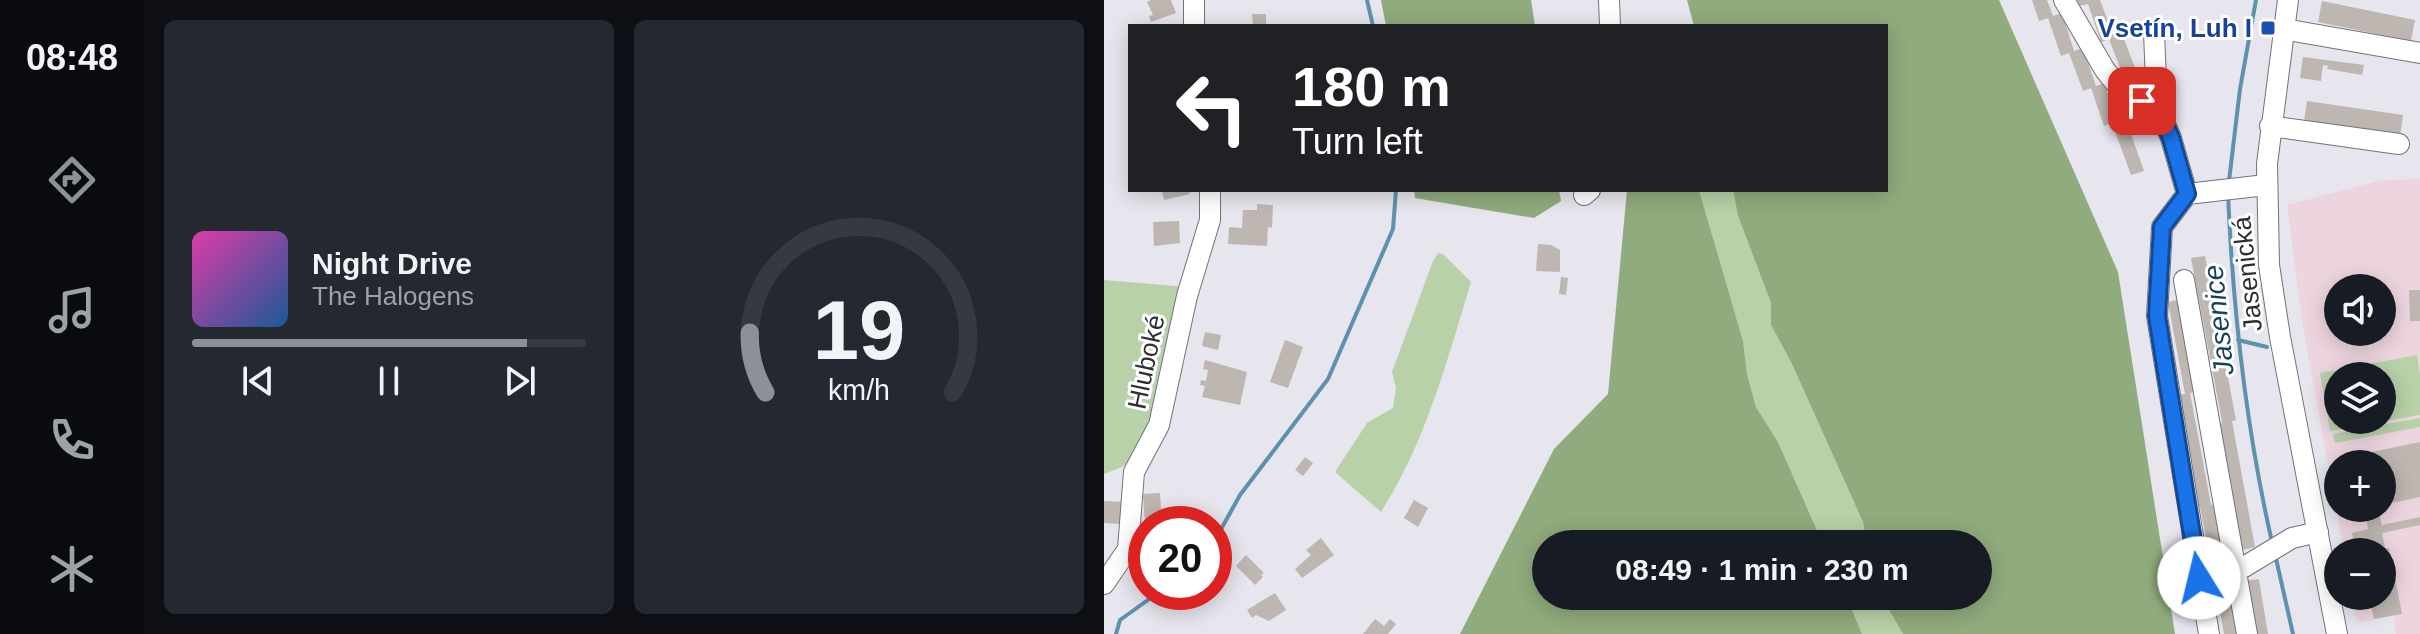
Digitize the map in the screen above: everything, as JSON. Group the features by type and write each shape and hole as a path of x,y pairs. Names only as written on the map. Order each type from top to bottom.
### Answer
{"street":[{"path":"1194,0 1194,24"},
{"path":"1609,0 1610,24"},
{"path":"2064,0 2105,70 2126,96 2157,106"},
{"name":"Jasenická","path":"2288,0 2270,126 2266,185 2269,265 2337,634"},
{"path":"2283,29 2420,53"},
{"path":"2154,32 2157,106 2171,138 2187,194"},
{"path":"2270,126 2399,144"},
{"path":"2209,634 2157,316 2162,227 2187,194 2266,185"},
{"name":"Hluboké","path":"1104,584 1128,549 1134,472 1159,425 1187,296 1210,220 1210,192"},
{"path":"2184,280 2247,634"},
{"path":"2199,578 2236,570 2300,535 2318,532"}],"shaded area":[{"path":"2420,179 2420,634 2396,634 2394,615 2357,623 2355,610 2396,610 2396,538 2341,538 2339,522 2396,522 2396,450 2325,450 2303,327 2287,205 2382,180"}],"green space":[{"path":"1381,0 1531,0 1535,24 1386,24"},
{"path":"1687,0 1999,0 2118,272 2175,634 1903,634 1889,610 1992,610 1992,530 1864,530 1792,364 1771,325 1771,303 1738,216 1733,192 1888,192 1888,24 1693,24"},
{"path":"1414,192 1559,192 1561,201 1534,218 1415,198"},
{"path":"1627,192 1700,192 1743,341 1747,374 1756,407 1778,442 1817,530 1532,530 1532,610 1852,610 1862,634 1460,634 1554,449 1608,394"},
{"path":"1700,192 1733,192 1738,216 1771,303 1771,325 1792,364 1864,530 1817,530 1778,442 1756,407 1747,374 1743,341"},
{"path":"1438,253 1443,254 1471,282 1423,429 1381,512 1335,472 1367,423 1393,408 1396,388 1392,372"},
{"path":"1104,280 1187,287 1139,456 1104,474"},
{"path":"2417,355 2420,415 2396,419 2396,362 2379,362"},
{"path":"2324,372 2324,396 2320,373"},
{"path":"2420,418 2420,427 2396,432 2396,422"},
{"path":"2333,434 2383,434 2335,443"},
{"path":"1852,610 1888,610 1903,634 1862,634"}],"building":[{"path":"1171,0 1176,13 1151,22 1149,16 1153,15 1147,2"},
{"path":"2032,0 2047,0 2053,16 2062,13 2074,51 2083,48 2096,86 2104,83 2118,122 2126,120 2144,171 2131,175 2112,123 2104,126 2091,88 2083,91 2069,53 2061,56 2048,18 2039,21"},
{"path":"2077,0 2100,0 2114,37 2122,34 2139,78 2126,83 2109,39 2101,42 2088,4 2079,6"},
{"path":"2322,1 2415,20 2411,41 2318,22"},
{"path":"1252,14 1266,14 1266,24 1253,24"},
{"path":"2303,57 2364,65 2362,75 2327,69 2328,66 2323,65 2321,81 2300,78"},
{"path":"2307,101 2403,115 2400,136 2304,122"},
{"path":"1162,192 1190,192 1190,194 1164,200"},
{"path":"1257,204 1273,205 1267,246 1228,244 1229,227 1242,228 1243,210 1257,210"},
{"path":"1179,221 1180,243 1154,246 1153,222"},
{"path":"1538,244 1551,245 1560,250 1560,272 1536,271"},
{"path":"2205,256 2236,420 2232,421 2255,547 2242,550 2191,258"},
{"path":"1561,277 1568,278 1566,295 1559,294"},
{"path":"2409,290 2420,290 2420,321 2410,321"},
{"path":"2182,299 2199,391 2190,393 2222,550 2209,553 2200,507 2197,507 2177,395 2185,394 2168,302"},
{"path":"1205,332 1221,335 1218,350 1202,346"},
{"path":"1285,340 1303,347 1288,388 1270,382"},
{"path":"1205,360 1247,372 1240,405 1202,397 1205,386 1200,385 1201,380 1206,381 1208,370 1203,369"},
{"path":"2420,442 2420,497 2396,502 2396,450 2381,450"},
{"path":"1305,457 1313,463 1303,476 1295,470"},
{"path":"1160,493 1161,506 1144,506 1143,494"},
{"path":"1414,500 1428,508 1418,527 1404,518"},
{"path":"1104,501 1123,502 1121,524 1104,523"},
{"path":"2420,517 2420,525 2382,533 2383,538 2353,538 2352,533 2368,529 2367,522 2381,522 2382,525"},
{"path":"1321,538 1334,555 1302,578 1295,569 1311,555 1306,550"},
{"path":"1246,555 1264,573 1255,585 1236,566"},
{"path":"2259,579 2268,634 2255,634 2245,581"},
{"path":"2228,581 2237,634 2224,634 2215,583"},
{"path":"2396,584 2402,614 2374,619 2372,610 2396,610"},
{"path":"1275,593 1286,610 1269,621 1256,615 1252,618 1247,610"},
{"path":"1375,619 1384,626 1390,619 1396,624 1388,634 1363,634"}],"waterway":[{"path":"1367,0 1373,24"},
{"name":"Jasenice","path":"2229,181 2240,89 2256,0"},
{"path":"1232,509 1328,379 1393,229 1396,192"},
{"name":"Jasenice","path":"2228,194 2242,369 2272,542"},
{"path":"2238,340 2267,347"},
{"name":"Jasenice","path":"2275,554 2293,634"},
{"path":"1116,634 1120,620 1134,610"}],"place":[{"name":"Vsetín, Luh I","path":"2268,28"}],"route":[{"path":"2142,101 2157,106 2171,138 2187,194 2162,227 2157,316 2199,578"}]}
